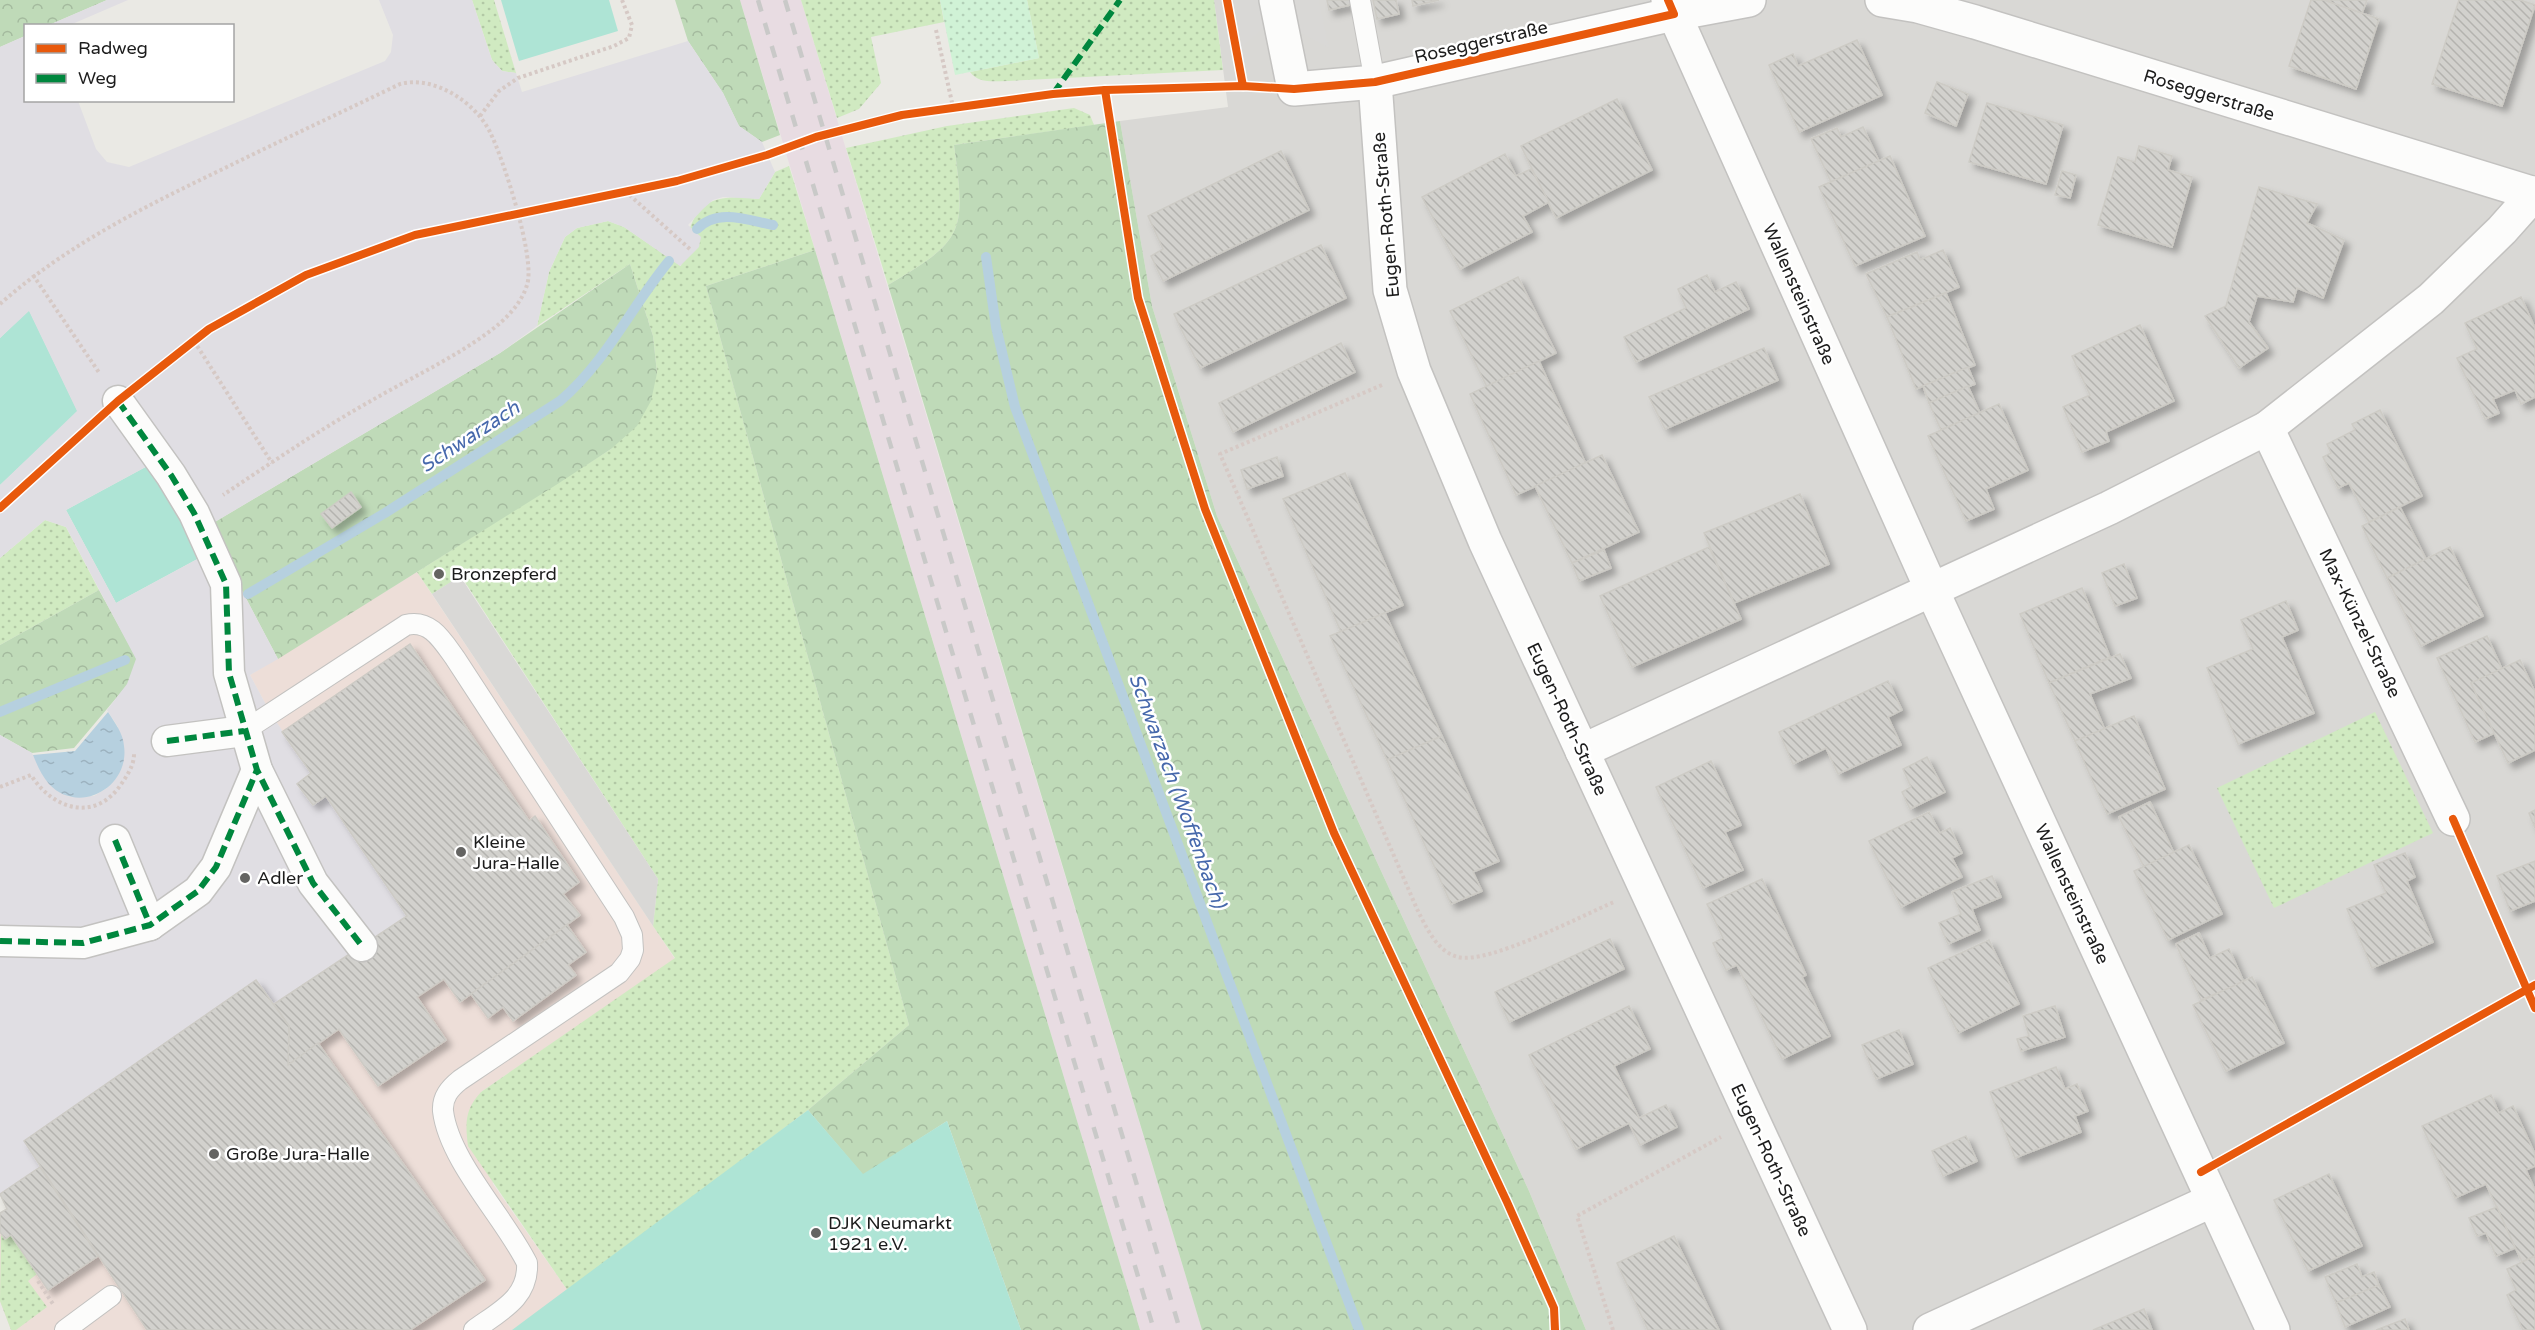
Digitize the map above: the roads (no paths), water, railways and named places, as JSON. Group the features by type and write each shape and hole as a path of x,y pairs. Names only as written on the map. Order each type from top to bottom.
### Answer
{"street":[{"name":"Roseggerstraße","path":"1276,0 1294,89 1375,82 1671,7 1749,0"},
{"name":"Roseggerstraße","path":"1882,0 1918,6 1975,22 2535,194"},
{"name":"Wallensteinstraße","path":"1671,7 1931,588 2273,1330"},
{"name":"Eugen-Roth-Straße","path":"1375,82 1390,290 1414,371 1485,541 1850,1330"},
{"path":"1582,751 1931,588 2109,508 2266,428 2431,299 2502,230 2535,194"},
{"path":"118,402 171,474 194,513 226,584 229,673 257,770 313,883 362,946"},
{"name":"Max-Künzel-Straße","path":"2266,428 2453,819"},
{"path":"167,741 244,731"},
{"path":"0,942 83,943 150,925 198,891 216,867 257,770"},
{"path":"115,840 150,925"},
{"path":"1930,1330 2213,1200"}],"lane":[{"path":"1360,0 1375,82"},
{"path":"244,731 406,625 416,622 428,627 455,658 605,886 632,935 630,959 619,973 460,1080 449,1089 444,1099 443,1111 456,1149 527,1263 528,1278 523,1290 474,1330"},
{"path":"65,1330 111,1296"}],"water":[{"path":"108,712 118,728 124,746 124,761 119,774 100,792 87,797 74,797 61,793 46,781 33,755 75,751"}],"waterway":[{"name":"Schwarzach","path":"697,229 705,223 723,217 773,225"},
{"name":"Schwarzach (Woffenbach)","path":"986,257 996,327 1015,407 1359,1330"},
{"name":"Schwarzach","path":"248,594 385,513 560,401 605,352 669,261"},
{"name":"Schwarzach","path":"0,712 125,660"}],"railway":[{"path":"758,0 1154,1330"},
{"path":"785,0 1180,1330"}],"place":[{"name":"Bronzepferd","path":"439,574"},
{"name":"Kleine Jura-Halle","path":"461,852"},
{"name":"Adler","path":"245,878"},
{"name":"Große Jura-Halle","path":"214,1154"},
{"name":"DJK Neumarkt 1921 e.V.","path":"816,1233"}]}
